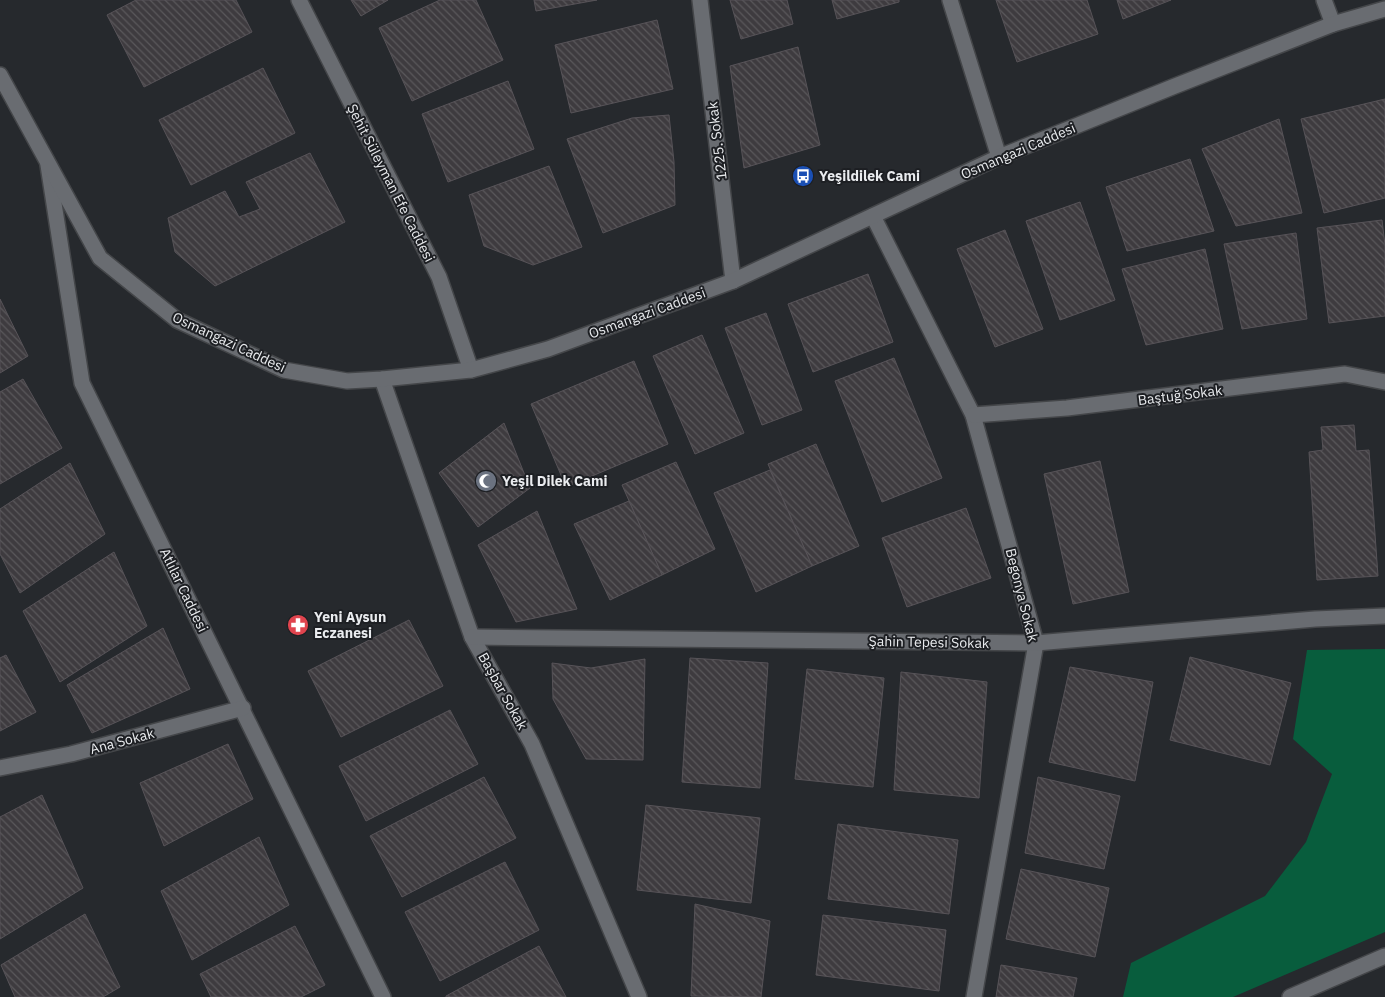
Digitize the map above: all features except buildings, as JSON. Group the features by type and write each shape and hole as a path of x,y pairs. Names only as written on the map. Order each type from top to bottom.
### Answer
{"street":[{"name":"Şehit Süleyman Efe Caddesi","path":"299,0 439,277 471,370"},
{"name":"1225. Sokak","path":"700,0 733,281"},
{"path":"950,0 999,157"},
{"path":"1324,0 1333,24"},
{"name":"Osmangazi Caddesi","path":"0,75 100,258 177,320 284,370 347,380 382,379 471,370 548,349 733,281 999,157 1333,24 1385,9"},
{"name":"Atlılar Caddesi","path":"48,164 82,383 243,708 382,997"},
{"name":"Begonya Sokak","path":"873,216 973,415 1036,643 974,997"},
{"name":"Baştuğ Sokak","path":"973,415 1067,408 1345,374 1385,382"},
{"name":"Başbar Sokak","path":"382,379 472,637 532,744 639,997"},
{"name":"Şahin Tepesi Sokak","path":"472,637 1036,643 1315,619 1385,616"},
{"name":"Ana Sokak","path":"0,768 71,754 243,708"},
{"path":"1290,997 1385,956"}],"green space":[{"path":"1385,649 1385,932 1233,997 1123,997 1131,963 1265,896 1306,842 1332,774 1293,739 1307,650"}],"place":[{"name":"Yeşildilek Cami","path":"803,176"},
{"name":"Yeşil Dilek Cami","path":"486,481"},
{"name":"Yeni Aysun Eczanesi","path":"298,625"}]}
